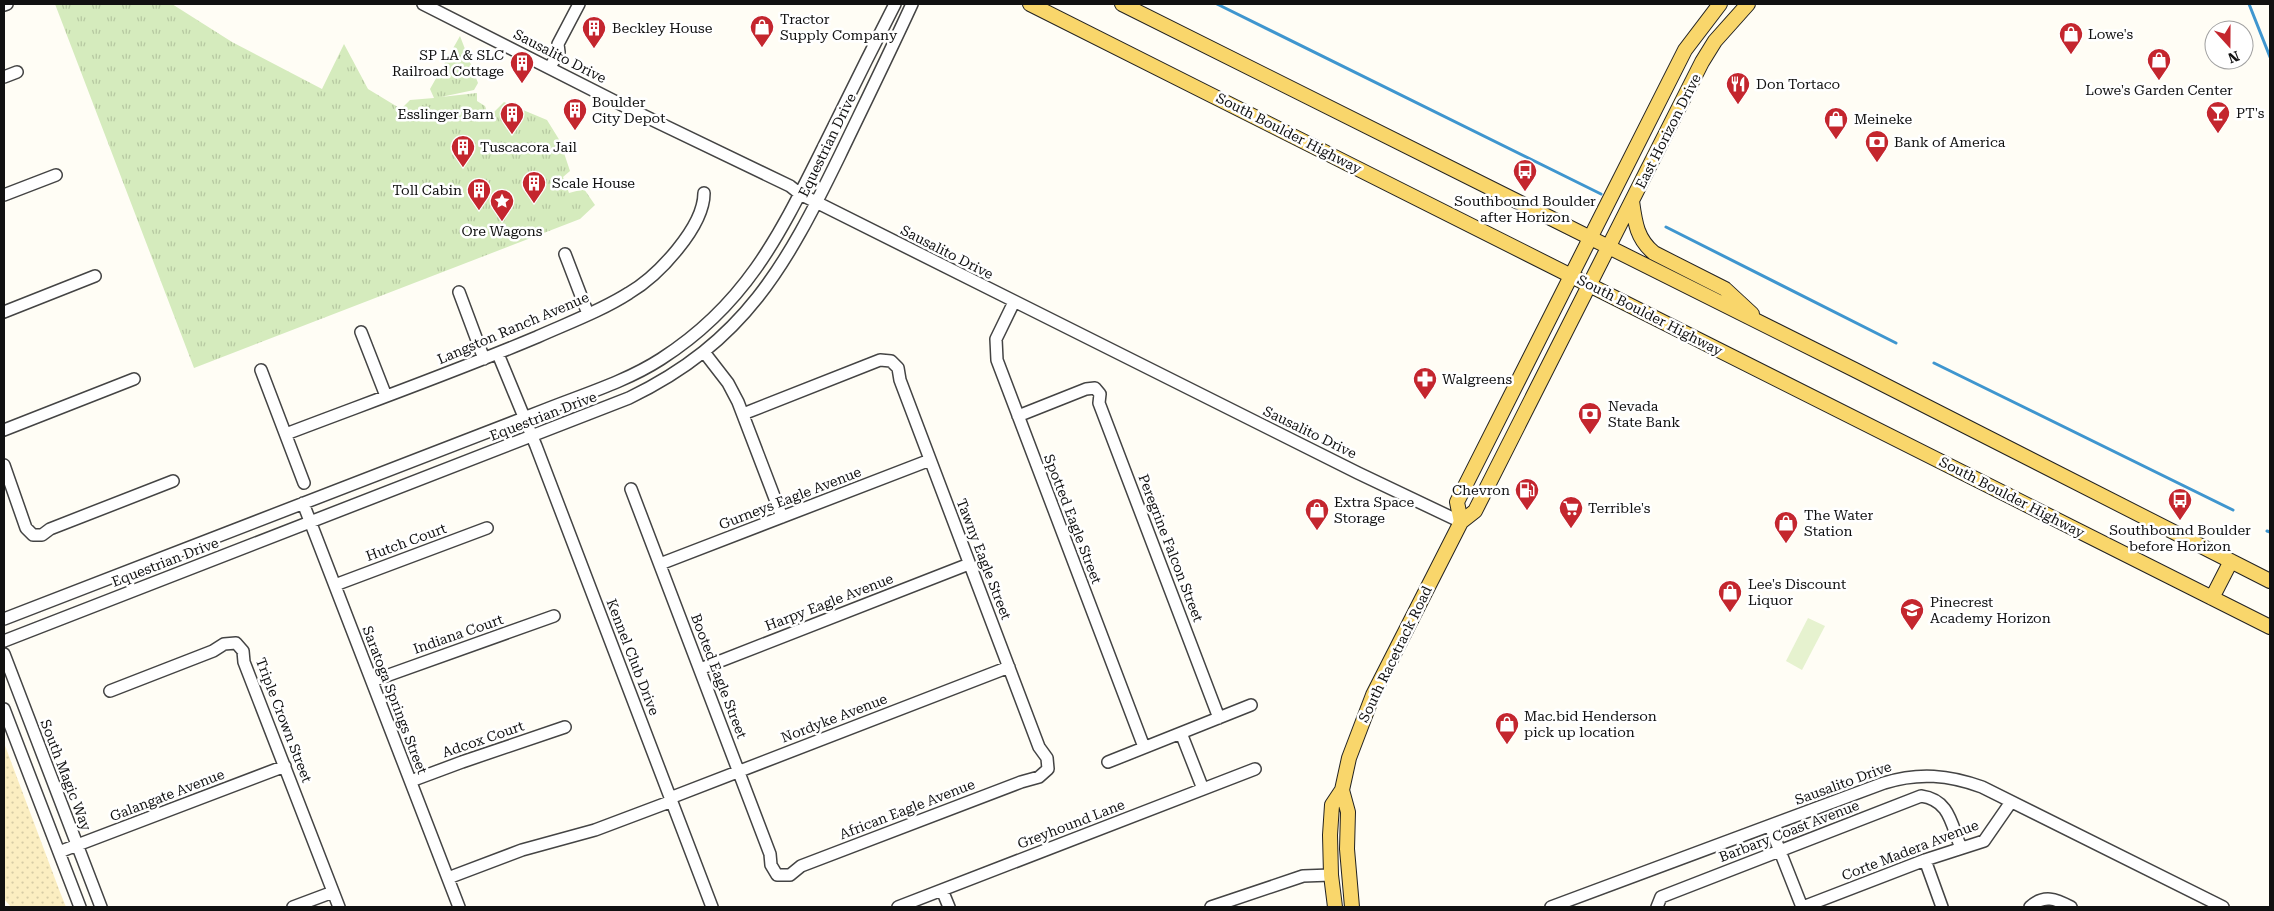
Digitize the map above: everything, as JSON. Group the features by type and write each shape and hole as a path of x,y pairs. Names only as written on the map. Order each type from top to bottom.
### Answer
{"main road":[{"name":"South Boulder Highway","path":"1030,4 2270,627"},
{"path":"1122,4 1764,324 2270,581"},
{"name":"East Horizon Drive","path":"1571,275 1685,50 1720,4"},
{"name":"East Horizon Drive","path":"1600,266 1702,62 1715,41 1748,4"},
{"path":"1705,23 1715,41"},
{"path":"1632,201 1638,234 1644,245 1654,254 1725,289 1764,324"},
{"name":"South Racetrack Road","path":"1335,907 1331,875 1330,835 1332,805 1342,790 1349,758 1373,695 1461,522 1475,511 1600,266"},
{"path":"1461,522 1457,502 1571,275"},
{"path":"2212,598 2231,561"},
{"name":"South Racetrack Road","path":"1342,790 1348,812 1346,849 1352,907"}],"street":[{"name":"Sausalito Drive","path":"423,4 632,110 790,186 800,194 1014,302 1358,473 1461,522"},
{"path":"547,66 559,52 558,44 580,4"},
{"name":"Equestrian Drive","path":"4,619 524,418 642,370 661,360 701,329 750,279 768,252 800,194 895,4"},
{"name":"Equestrian Drive","path":"4,641 643,392 674,374 704,352 745,314 764,292 797,240 912,4"},
{"path":"4,77 17,72"},
{"path":"4,195 56,174"},
{"name":"Langston Ranch Avenue","path":"286,434 498,354 630,293 672,257 696,225 704,206 704,193"},
{"path":"565,254 588,314"},
{"path":"4,312 95,276"},
{"path":"459,292 484,359"},
{"name":"Spotted Eagle Street","path":"1014,302 999,330 995,350 1018,416 1144,747"},
{"path":"361,332 386,396"},
{"path":"704,352 728,383 743,414 782,517"},
{"name":"Kennel Club Drive","path":"498,354 532,436 712,907"},
{"name":"Tawny Eagle Street","path":"743,414 880,360 891,361 898,368 900,380 1039,746 1047,758 1048,769"},
{"path":"261,370 304,483"},
{"path":"4,430 134,379"},
{"name":"Peregrine Falcon Street","path":"1018,416 1086,389 1095,388 1100,394 1100,403 1219,718"},
{"name":"Gurneys Eagle Avenue","path":"660,564 930,460"},
{"path":"4,465 26,528 33,535 42,535 50,529 173,481"},
{"name":"Booted Eagle Street","path":"631,489 770,854 771,866 777,875"},
{"name":"Saratoga Springs Street","path":"303,503 460,907"},
{"name":"Hutch Court","path":"334,585 487,528"},
{"name":"Harpy Eagle Avenue","path":"700,669 970,564"},
{"name":"Indiana Court","path":"372,681 554,616"},
{"name":"Triple Crown Street","path":"110,691 213,651 224,644 236,643 243,651 244,662 339,907"},
{"name":"South Magic Way","path":"4,654 101,907"},
{"name":"Nordyke Avenue","path":"448,878 522,850 595,830 739,771 1009,667"},
{"path":"1108,762 1251,705"},
{"path":"4,709 80,907"},
{"name":"Adcox Court","path":"411,781 565,727"},
{"path":"1181,733 1202,789"},
{"name":"Galangate Avenue","path":"59,852 285,766"},
{"name":"African Eagle Avenue","path":"777,875 790,875 801,866 1021,782 1039,777 1048,769"},
{"name":"Greyhound Lane","path":"898,907 1255,769"},
{"name":"Sausalito Drive","path":"1550,907 1884,783 1918,776 1938,775 1959,779 2011,802 2222,907"},
{"name":"Barbary Coast Avenue","path":"1658,905 1661,897 1921,796 1935,798 1944,806 1961,848"},
{"name":"Corte Madera Avenue","path":"1802,907 1925,860 1984,841 2011,802"},
{"path":"1770,826 1802,907"},
{"path":"1925,860 1942,907"},
{"path":"1212,907 1302,876 1331,875"},
{"path":"942,890 949,907"},
{"path":"293,907 333,892"},
{"path":"2030,907 2040,899 2057,900 2071,907"}],"green space":[{"path":"55,4 172,4 232,42 322,89 344,44 368,89 401,109 410,100 434,98 430,89 460,36 478,83 474,90 441,97 477,93 477,101 485,106 487,113 491,115 504,102 547,120 560,141 570,171 563,177 569,193 584,189 595,205 580,219 194,368"},
{"path":"1808,618 1825,626 1802,670 1786,661"}],"sand":[{"path":"4,743 66,907 11,907 4,899"}],"waterway":[{"path":"1217,4 1601,194"},
{"path":"2249,4 2270,57"},
{"path":"1666,227 1896,343"},
{"path":"1934,363 2233,510"}],"place":[{"name":"Tractor Supply Company","path":"762,48"},
{"name":"Beckley House","path":"594,49"},
{"name":"Lowe's","path":"2071,55"},
{"name":"Lowe's Garden Center","path":"2159,81"},
{"name":"SP LA & SLC Railroad Cottage","path":"522,84"},
{"name":"Don Tortaco","path":"1738,105"},
{"name":"Boulder City Depot","path":"575,131"},
{"name":"PT's","path":"2218,134"},
{"name":"Esslinger Barn","path":"512,135"},
{"name":"Meineke","path":"1836,140"},
{"name":"Bank of America","path":"1877,163"},
{"name":"Tuscacora Jail","path":"463,168"},
{"name":"Southbound Boulder after Horizon","path":"1525,192"},
{"name":"Scale House","path":"534,204"},
{"name":"Toll Cabin","path":"479,211"},
{"name":"Ore Wagons","path":"502,222"},
{"name":"Walgreens","path":"1425,400"},
{"name":"Nevada State Bank","path":"1590,435"},
{"name":"Chevron","path":"1527,511"},
{"name":"Southbound Boulder before Horizon","path":"2180,521"},
{"name":"Terrible's","path":"1571,529"},
{"name":"Extra Space Storage","path":"1317,531"},
{"name":"The Water Station","path":"1786,544"},
{"name":"Lee's Discount Liquor","path":"1730,613"},
{"name":"Pinecrest Academy Horizon","path":"1912,631"},
{"name":"Mac.bid Henderson pick up location","path":"1507,745"}]}
